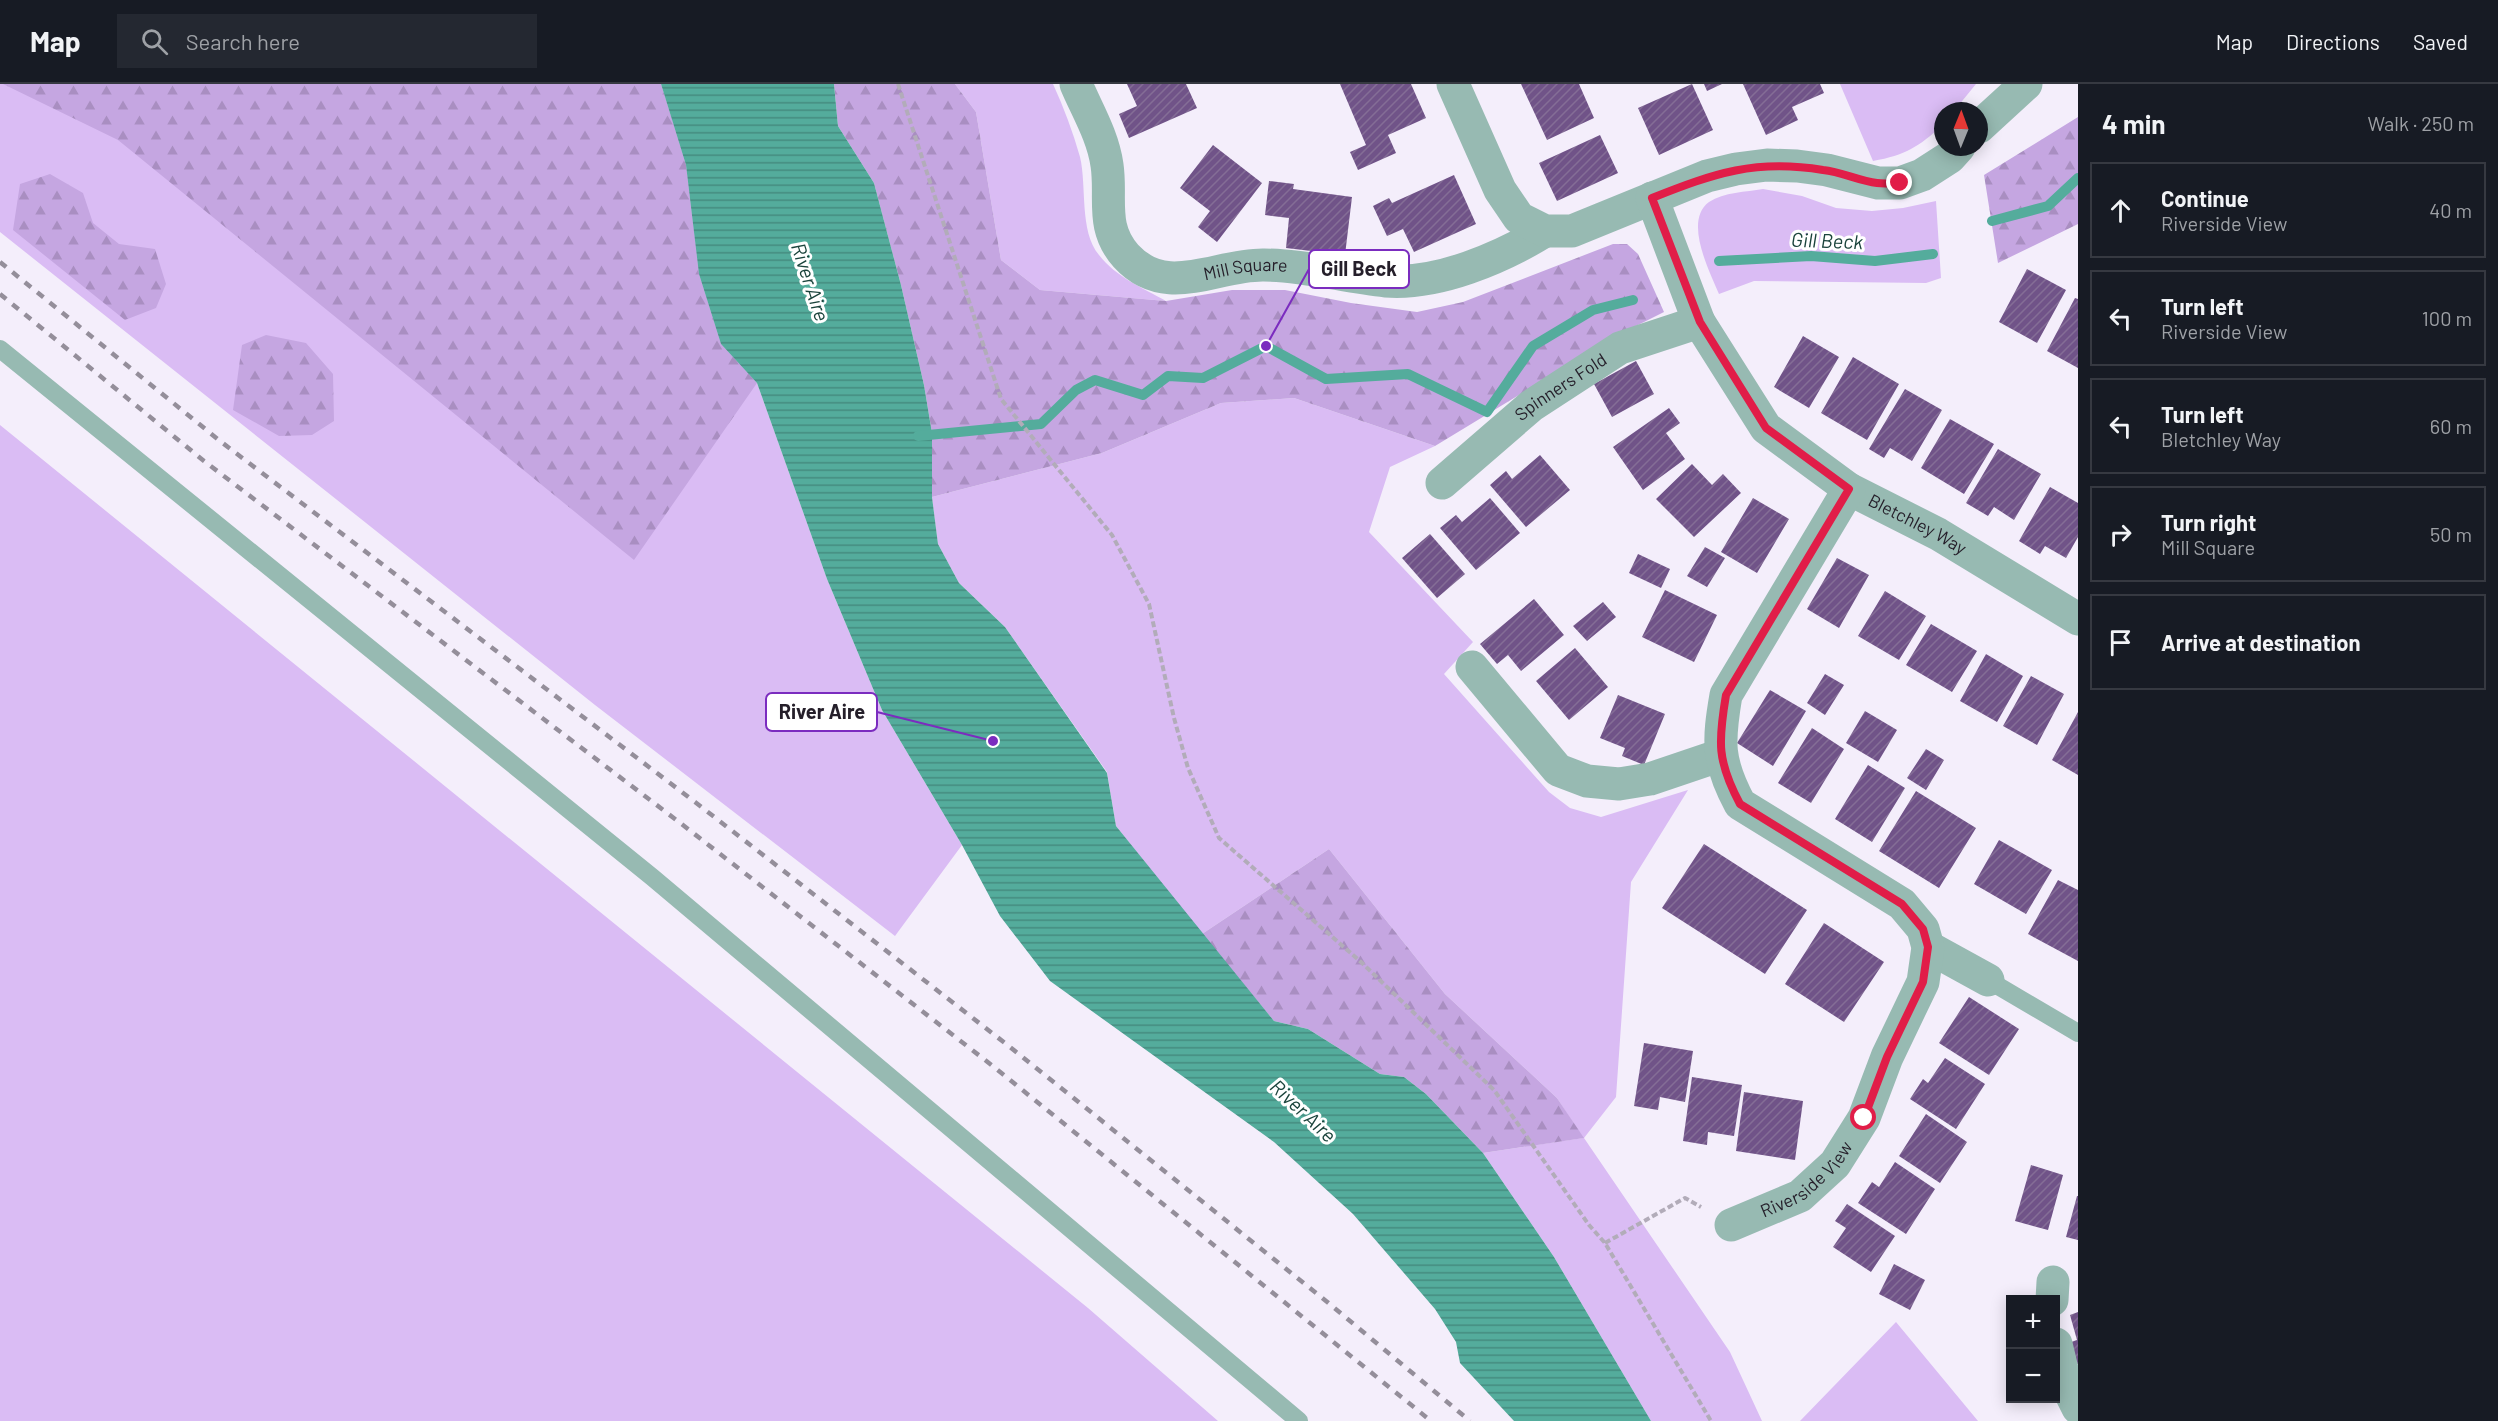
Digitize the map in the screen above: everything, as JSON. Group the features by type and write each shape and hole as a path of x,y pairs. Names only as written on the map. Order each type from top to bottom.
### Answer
{"street":[{"name":"Mill Square","path":"1076,84 1100,139 1107,164 1107,214 1113,236 1126,256 1144,270 1166,278 1189,279 1211,272 1262,264 1388,281 1416,279 1470,267 1521,245 1545,231"},
{"name":"Mill Square","path":"1453,84 1500,190 1519,218 1545,231 1572,231 1707,176 1736,169 1767,165 1797,166 1827,170 1878,183 1900,183 1922,176 1951,156"},
{"path":"1988,119 2026,84"},
{"name":"Bletchley Way","path":"1652,198 1700,322 1766,428 1849,489 1938,534 2078,619"},
{"name":"Spinners Fold","path":"1442,483 1531,406 1620,348 1700,322"},
{"path":"1849,489 1726,695 1721,726 1721,755 1725,776 1740,804 1902,904 1923,929 1928,947 1988,980"},
{"path":"1472,667 1558,770 1587,781 1619,784 1650,779 1721,755"},
{"name":"Riverside View","path":"1731,1225 1800,1196 1835,1164 1864,1118 1887,1057 1923,982 1928,947"},
{"path":"2056,1349 2065,1382 2078,1408"}],"lane":[{"path":"0,349 652,877 1299,1421"},
{"path":"1988,980 2078,1034"}],"path":[{"path":"898,84 1001,399 1112,535 1149,604 1174,718 1188,768 1219,838 1361,962 1494,1090 1589,1225 1605,1244 1711,1421"},
{"path":"1605,1244 1685,1198"}],"shaded area":[{"path":"0,84 661,84 757,383 827,579 882,710 962,845 895,936 595,705 0,232"},
{"path":"955,84 1053,84 1080,157 1086,221 1093,245 1113,270 1166,301 1040,290 1001,260 976,112"},
{"path":"1840,84 1976,84 1961,102 1934,102 1934,132 1926,139 1903,153 1873,161"},
{"path":"1763,189 1802,196 1836,208 1872,211 1903,208 1936,201 1941,278 1926,283 1754,281 1719,294 1705,260 1698,234 1698,221 1702,211 1709,202 1721,196"},
{"path":"1294,398 1435,446 1390,467 1369,532 1473,642 1444,674 1549,792 1570,808 1601,817 1688,790 1631,882 1616,1097 1584,1138 1730,1352 1762,1421 1651,1421 1554,1257 1483,1153 1583,1138 1557,1098 1445,994 1329,849 1202,934 1116,826 1107,772 1005,627 959,583 938,544 932,497 1102,453 1221,403"},
{"path":"0,425 1088,1308 1218,1421 0,1421"},
{"path":"1896,1322 1978,1421 1800,1421"}],"green space":[{"path":"3,84 661,84 686,165 699,274 721,344 757,383 634,560 118,140"},
{"path":"834,84 955,84 976,112 1001,260 1040,290 1166,301 1232,290 1285,290 1351,303 1417,312 1463,302 1613,244 1627,244 1638,254 1664,312 1616,336 1435,446 1294,398 1221,403 1102,453 932,497 932,433 924,385 901,285 874,183 838,126"},
{"path":"2078,117 2078,224 1998,263 1984,175"},
{"path":"50,174 83,193 93,223 119,244 155,249 166,284 156,308 125,320 13,230 20,184"},
{"path":"266,335 306,343 333,374 334,421 312,435 279,436 233,410 242,345"},
{"path":"1329,849 1445,994 1557,1098 1584,1138 1483,1153 1426,1094 1404,1077 1380,1074 1308,1029 1274,1021 1202,934"}],"water":[{"name":"River Aire","path":"661,84 834,84 838,126 874,183 901,285 924,385 932,433 932,497 938,544 959,583 1005,627 1107,773 1116,826 1274,1021 1308,1029 1380,1074 1404,1077 1426,1094 1483,1153 1554,1257 1651,1421 1514,1421 1460,1363 1456,1342 1435,1309 1353,1214 1274,1142 1050,981 1000,916 962,845 882,710 827,579 757,383 721,344 699,274 686,165"}],"building":[{"path":"1127,84 1186,84 1197,108 1129,138 1119,114 1137,106"},
{"path":"1340,84 1411,84 1426,118 1388,135 1396,153 1358,170 1350,152 1366,145"},
{"path":"1521,84 1579,84 1594,118 1547,140"},
{"path":"1692,84 1713,130 1659,155 1638,108"},
{"path":"1704,84 1722,84 1707,91"},
{"path":"1743,84 1820,84 1824,93 1792,107 1798,120 1766,135"},
{"path":"1600,135 1618,173 1557,201 1539,163"},
{"path":"1213,145 1262,183 1217,242 1198,227 1210,211 1180,188"},
{"path":"1454,175 1476,224 1414,252 1403,229 1387,236 1373,206 1389,198 1392,203"},
{"path":"1269,181 1294,184 1293,189 1352,197 1345,255 1286,248 1289,218 1265,215"},
{"path":"2027,269 2066,290 2037,343 1999,322"},
{"path":"2075,298 2078,299 2078,368 2047,351"},
{"path":"1803,336 1839,357 1809,408 1774,387"},
{"path":"1853,357 1899,384 1867,440 1821,413"},
{"path":"1636,361 1654,394 1612,417 1594,384"},
{"path":"1905,389 1942,410 1912,461 1890,448 1884,458 1869,449"},
{"path":"1669,408 1680,423 1666,433 1685,459 1643,490 1613,447"},
{"path":"1950,419 1994,444 1964,494 1921,468"},
{"path":"1998,449 2041,474 2014,520 1994,507 1988,516 1966,503"},
{"path":"1540,455 1570,490 1526,527 1490,485 1506,471 1512,479"},
{"path":"1692,464 1712,485 1723,474 1741,493 1694,537 1656,499"},
{"path":"2050,487 2078,503 2078,537 2066,558 2045,546 2040,554 2019,541"},
{"path":"1490,498 1520,533 1476,570 1440,528 1456,515 1462,522"},
{"path":"1753,498 1789,519 1757,573 1721,552"},
{"path":"1430,534 1465,574 1437,598 1402,558"},
{"path":"1705,547 1725,558 1707,587 1687,576"},
{"path":"1638,554 1670,569 1661,588 1629,573"},
{"path":"1837,558 1869,575 1839,628 1807,609"},
{"path":"1665,590 1717,615 1694,662 1642,637"},
{"path":"1885,591 1926,616 1899,660 1858,636"},
{"path":"1534,599 1564,635 1521,671 1508,655 1497,664 1480,644"},
{"path":"1603,602 1616,617 1587,641 1573,626"},
{"path":"1931,624 1977,651 1952,692 1906,665"},
{"path":"1575,648 1608,687 1569,720 1536,681"},
{"path":"1986,654 2023,676 1997,722 1960,701"},
{"path":"1825,674 1844,685 1825,715 1807,703"},
{"path":"2031,676 2064,694 2037,745 2003,726"},
{"path":"1770,690 1806,711 1773,766 1737,743"},
{"path":"1618,695 1665,714 1644,765 1622,756 1625,748 1600,738"},
{"path":"1865,711 1897,730 1878,762 1846,743"},
{"path":"2078,712 2078,775 2052,760"},
{"path":"1812,728 1844,749 1811,803 1778,783"},
{"path":"1926,749 1944,760 1926,790 1907,778"},
{"path":"1868,765 1905,788 1872,842 1835,819"},
{"path":"1916,791 1976,828 1939,888 1879,851"},
{"path":"1999,840 2052,870 2026,914 1974,884"},
{"path":"1704,844 1807,910 1765,974 1662,908"},
{"path":"2058,880 2078,890 2078,961 2028,934"},
{"path":"1824,923 1884,962 1844,1022 1785,984"},
{"path":"1969,997 2019,1029 1989,1075 1939,1043"},
{"path":"1644,1043 1693,1051 1685,1102 1660,1097 1658,1110 1634,1106"},
{"path":"1945,1058 1985,1084 1956,1129 1910,1099 1923,1079 1928,1083"},
{"path":"1692,1077 1742,1085 1734,1136 1708,1132 1707,1145 1683,1141"},
{"path":"1744,1092 1803,1101 1795,1160 1736,1151"},
{"path":"1926,1114 1967,1142 1940,1183 1899,1156"},
{"path":"1895,1162 1935,1189 1906,1234 1858,1203 1872,1182 1879,1187"},
{"path":"2031,1165 2063,1175 2048,1230 2015,1221"},
{"path":"2078,1196 2078,1240 2066,1237"},
{"path":"1847,1204 1895,1236 1871,1272 1833,1247 1846,1228 1835,1221"},
{"path":"1894,1264 1925,1280 1910,1310 1879,1294"},
{"path":"2078,1312 2078,1364 2071,1366 2065,1344 2077,1340 2070,1315"}],"waterway":[{"name":"Gill Beck","path":"1992,221 2048,206 2078,178"},
{"name":"Gill Beck","path":"1719,261 1811,256 1875,261 1933,254"},
{"name":"Gill Beck","path":"918,436 1041,424 1076,390 1095,380 1143,395 1168,376 1203,378 1266,346 1326,379 1408,374 1487,412 1533,346 1593,310 1633,300"}],"railway":[{"path":"0,262 220,441 695,802 1010,1047 1326,1301 1470,1421"},
{"path":"0,294 204,461 679,822 994,1067 1431,1421"}],"place":[{"name":"Gill Beck","path":"1266,346"},
{"name":"River Aire","path":"993,741"}],"route":[{"path":"1864,1118 1887,1057 1923,982 1928,947 1923,929 1902,904 1740,804 1725,776 1721,755 1721,726 1726,695 1849,489 1766,428 1700,322 1652,198 1707,176 1767,165 1827,170 1878,183 1900,183"}]}
